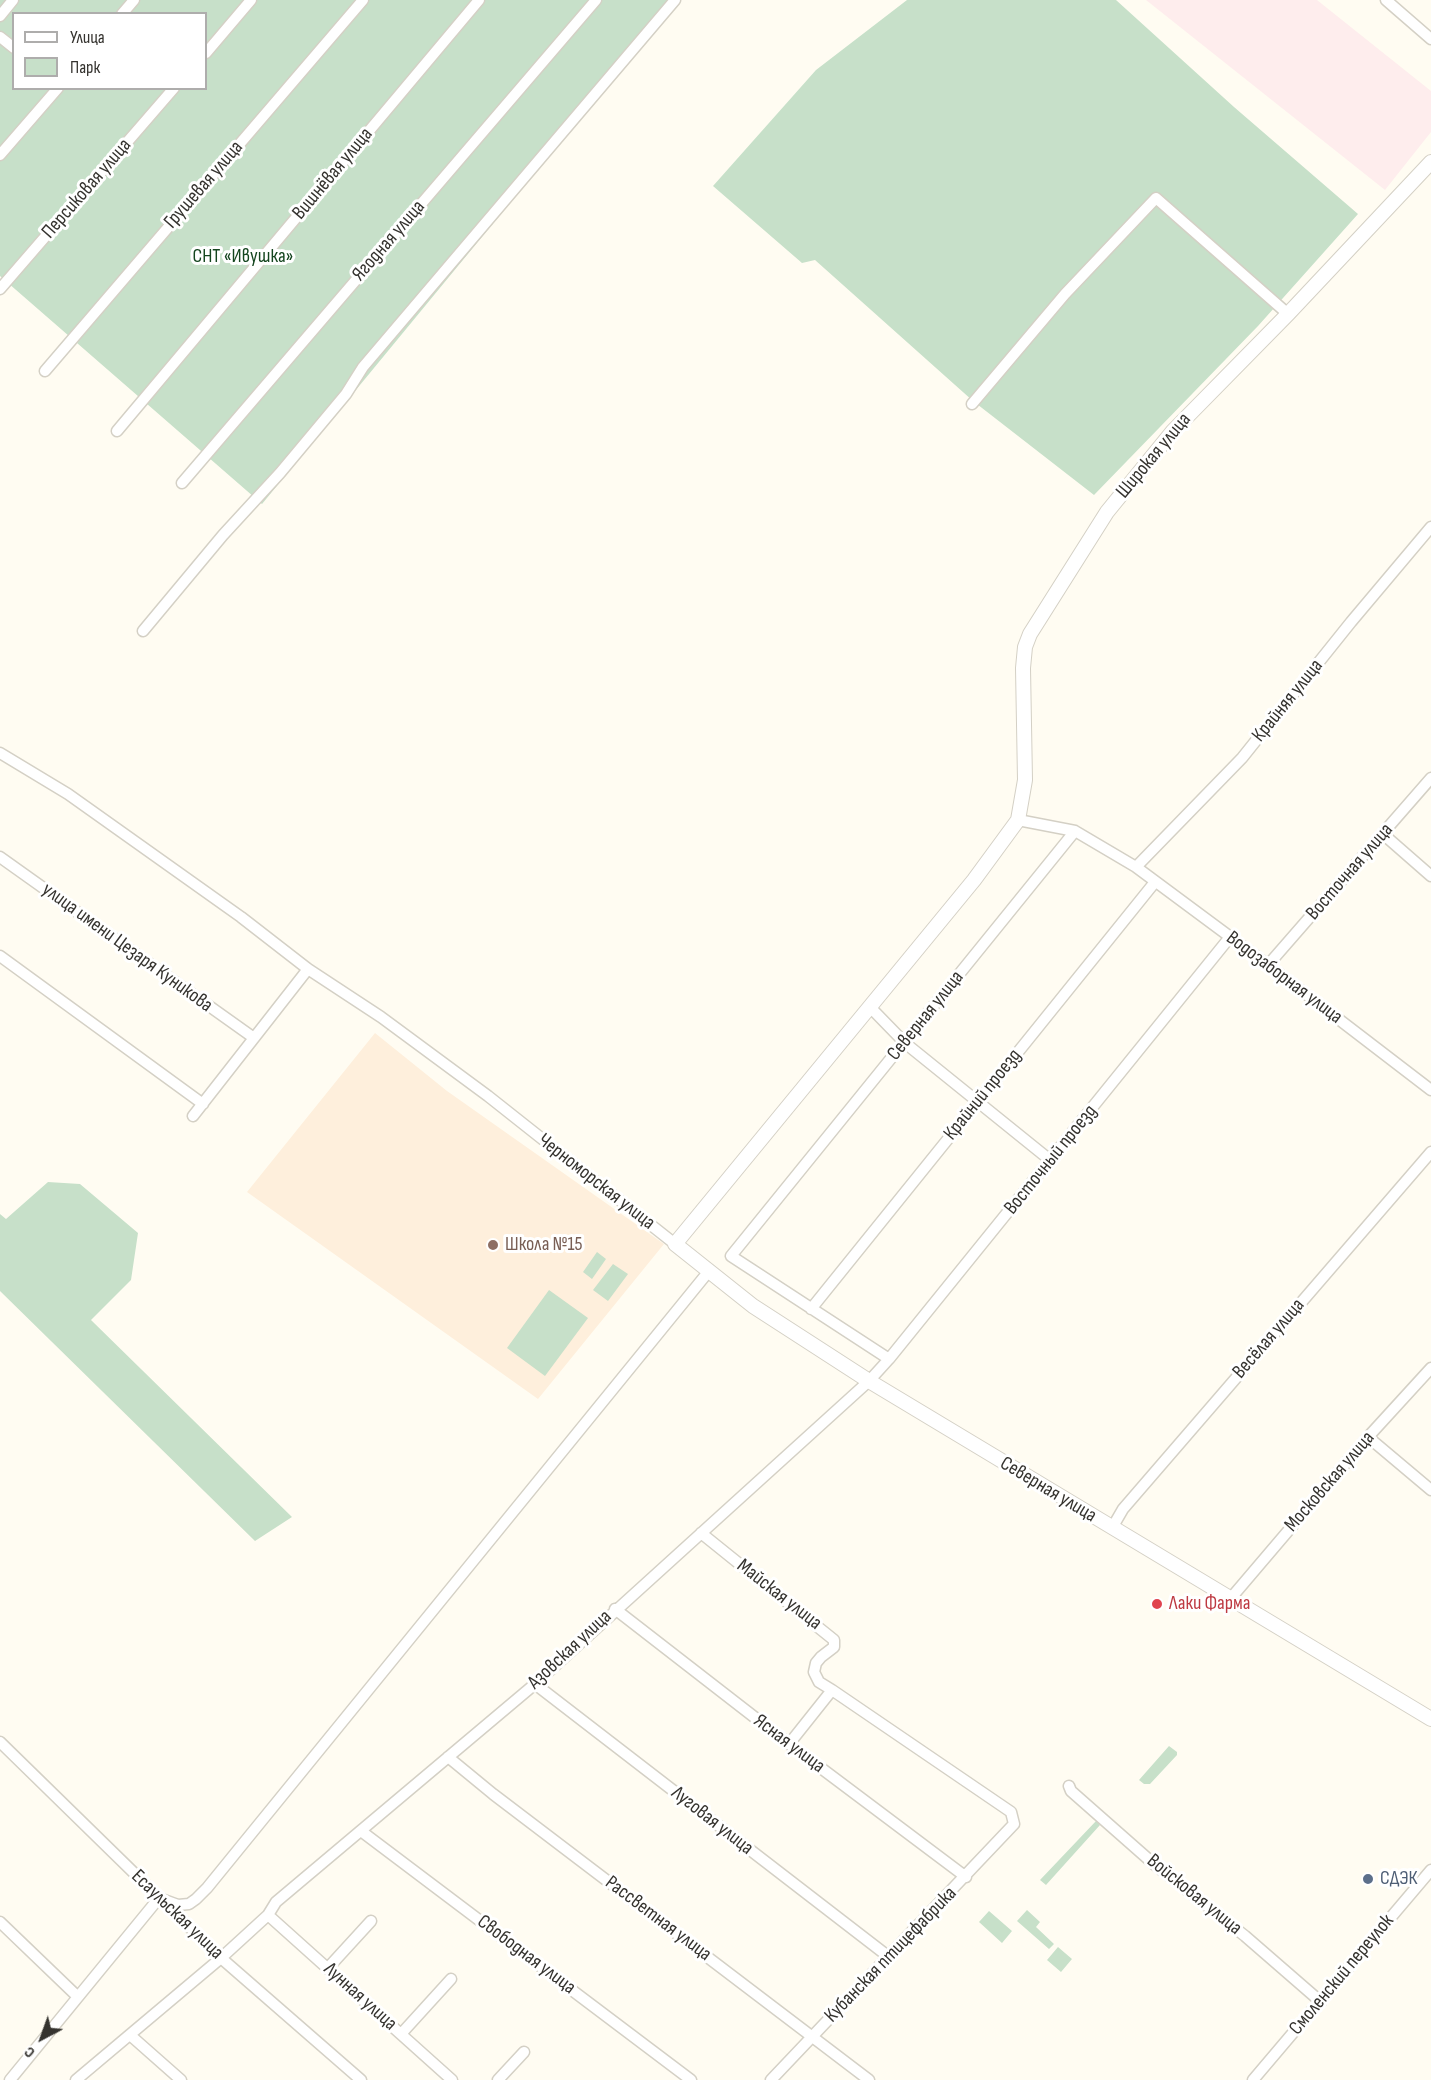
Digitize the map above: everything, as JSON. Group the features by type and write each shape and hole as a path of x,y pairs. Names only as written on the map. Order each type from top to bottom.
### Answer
{"street":[{"path":"0,16 13,0"},
{"path":"124,12 134,0"},
{"path":"207,52 251,0"},
{"name":"Грушевая улица","path":"45,371 363,0"},
{"name":"Вишнёвая улица","path":"117,431 479,0"},
{"name":"Ягодная улица","path":"182,483 597,0"},
{"path":"143,631 223,535 287,464 346,393 363,367 675,0"},
{"path":"1386,0 1431,39"},
{"path":"0,37 12,46"},
{"path":"0,155 56,90"},
{"name":"Персиковая улица","path":"0,289 172,90"},
{"name":"Широкая улица","path":"1018,820 1025,780 1023,668 1025,647 1030,634 1107,512 1173,430 1288,314 1431,162"},
{"path":"972,404 1065,294 1156,198 1288,314"},
{"name":"Крайняя улица","path":"1136,867 1242,758 1431,527"},
{"name":"Черноморская улица","path":"0,753 68,794 242,917 308,969 381,1017 518,1120 675,1244"},
{"name":"Восточная улица","path":"1268,965 1431,778"},
{"path":"675,1244 974,880 1018,820"},
{"name":"Водозаборная улица","path":"1018,820 1075,831 1136,867 1431,1090"},
{"name":"Северная улица","path":"811,1309 731,1256 1075,831"},
{"path":"1383,834 1431,876"},
{"name":"улица имени Цезаря Куникова","path":"0,857 254,1038"},
{"name":"Крайний проезд","path":"811,1309 1155,882"},
{"name":"Восточный проезд","path":"869,1381 1230,937"},
{"path":"0,956 203,1104"},
{"path":"193,1116 308,969"},
{"path":"870,1007 905,1043 1050,1160"},
{"name":"Весёлая улица","path":"1112,1528 1123,1509 1429,1158"},
{"name":"Северная улица","path":"675,1244 753,1306 869,1381 1431,1719"},
{"path":"10,2080 159,1898 178,1905 189,1904 207,1888 709,1271"},
{"path":"811,1309 889,1359"},
{"name":"Московская улица","path":"1231,1598 1368,1437 1431,1368"},
{"name":"Азовская улица","path":"76,2080 220,1958 268,1915 276,1902 535,1684 869,1381"},
{"path":"1368,1437 1431,1490"},
{"name":"Майская улица","path":"701,1533 830,1635 834,1640 834,1647 816,1663 814,1672 819,1682 832,1690"},
{"name":"Ясная улица","path":"615,1609 966,1877"},
{"name":"Луговая улица","path":"535,1684 889,1957"},
{"path":"789,1744 832,1690"},
{"name":"Кубанская птицефабрика","path":"771,2080 1011,1830 1014,1824 1011,1812 832,1690"},
{"name":"Есаульская улица","path":"0,1742 220,1958 361,2080"},
{"name":"Рассветная улица","path":"448,1757 502,1801 869,2080"},
{"name":"Войсковая улица","path":"1069,1786 1071,1791 1138,1850 1321,2001"},
{"name":"Свободная улица","path":"361,1831 691,2080"},
{"name":"Смоленский переулок","path":"1253,2080 1431,1870"},
{"name":"Лунная улица","path":"268,1915 452,2080"},
{"path":"328,1968 371,1921"},
{"path":"0,1922 78,1997"},
{"path":"401,2034 451,1980"},
{"path":"130,2035 180,2080"},
{"path":"498,2080 524,2052"}],"shaded area":[{"path":"1146,0 1317,0 1431,91 1431,132 1385,190"},
{"name":"Школа №15","path":"375,1033 447,1091 664,1244 538,1399 247,1192"}],"green space":[{"name":"СНТ «Ивушка»","path":"0,0 677,0 262,504 0,276"},
{"path":"907,0 1116,0 1234,107 1358,214 1258,326 1094,495 973,401 815,260 802,263 713,186 816,70"},
{"path":"48,1182 80,1184 138,1233 131,1280 91,1320 292,1517 255,1541 0,1291 0,1214 6,1219"},
{"path":"597,1252 606,1259 592,1279 583,1272"},
{"path":"613,1264 628,1274 608,1301 593,1290"},
{"path":"549,1290 588,1318 545,1376 507,1348"},
{"path":"1169,1746 1177,1752 1177,1755 1150,1784 1144,1784 1139,1780"},
{"path":"1096,1821 1100,1825 1046,1885 1040,1880"},
{"path":"1027,1910 1040,1922 1036,1927 1054,1944 1049,1949 1017,1921"},
{"path":"989,1911 1012,1931 1002,1943 979,1922"},
{"path":"1058,1947 1072,1959 1061,1972 1047,1960"}],"place":[{"name":"Школа №15","path":"493,1245"},
{"name":"Лаки Фарма","path":"1157,1604"},
{"name":"СДЭК","path":"1368,1879"}]}
